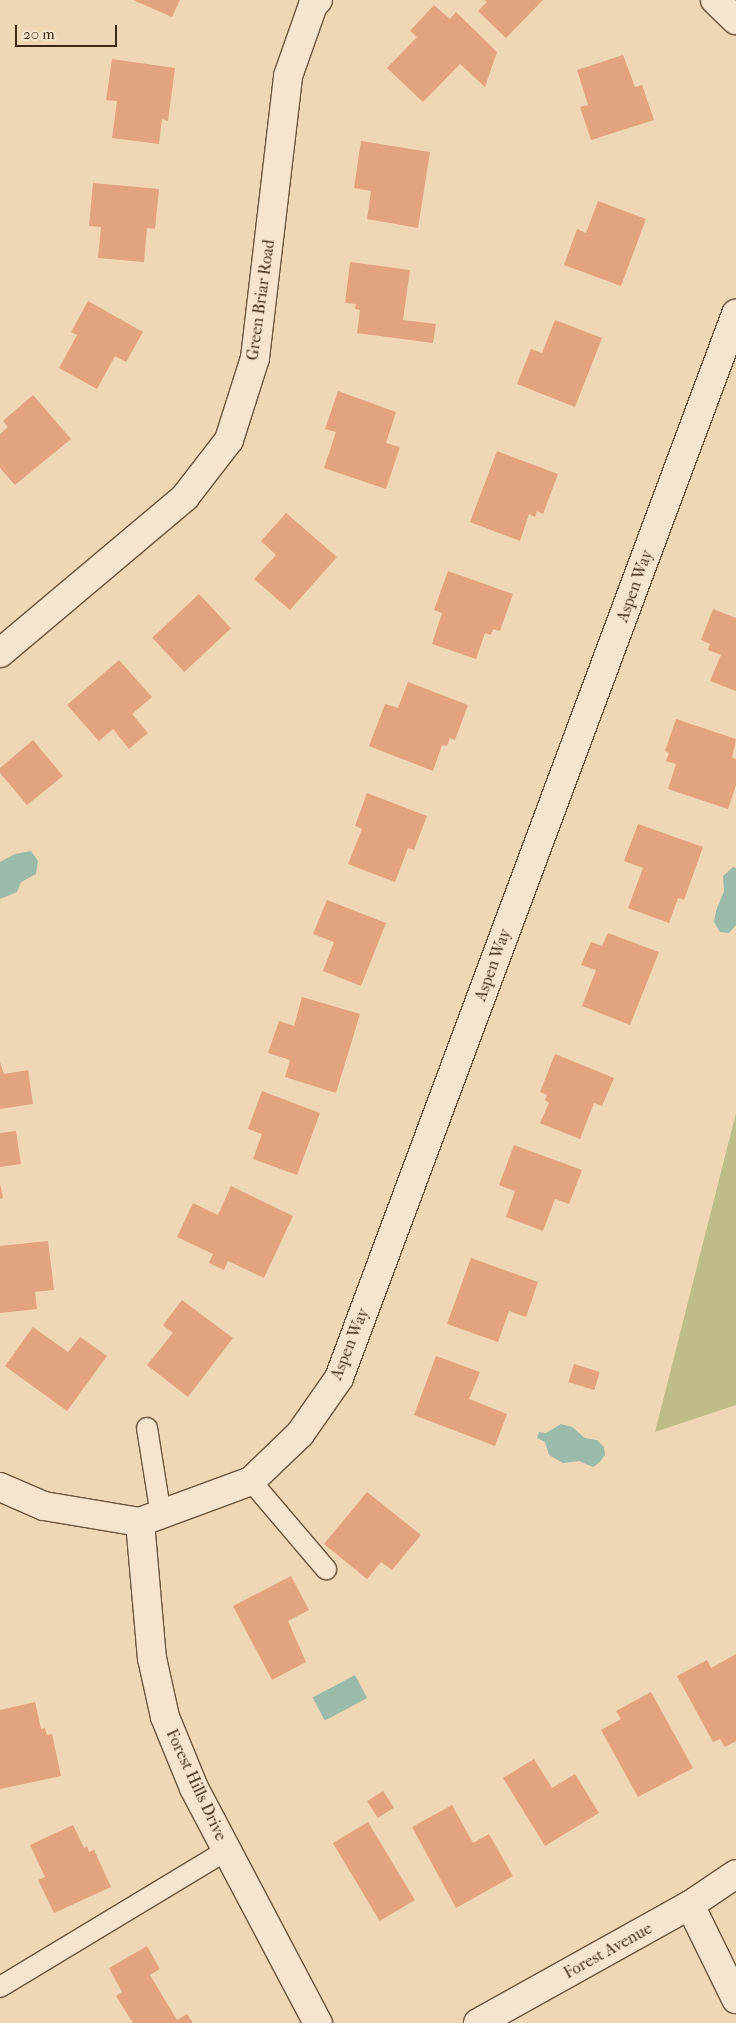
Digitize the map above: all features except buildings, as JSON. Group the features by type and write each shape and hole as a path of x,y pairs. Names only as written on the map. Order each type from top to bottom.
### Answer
{"street":[{"name":"Green Briar Road","path":"0,654 186,496 229,440 254,358 288,76 313,5 318,0"},
{"path":"715,0 736,20"},
{"name":"Aspen Way","path":"151,1518 251,1481 300,1434 339,1378 736,314"},
{"path":"0,1487 44,1506 151,1518"},
{"name":"Forest Hills Drive","path":"151,1518 152,1658 164,1717 194,1788 318,2023"},
{"name":"Forest Avenue","path":"478,2023 690,1905 736,1874"},
{"path":"690,1905 736,1999"}],"lane":[{"path":"147,1428 151,1518"},
{"path":"251,1481 326,1569"},
{"path":"0,1987 227,1850"}],"shaded area":[{"path":"31,851 38,861 36,874 21,882 17,892 0,899 0,862 15,854"},
{"path":"733,867 736,868 736,925 729,933 720,932 714,922 724,891 723,876"},
{"path":"736,1113 736,1405 655,1432"},
{"path":"561,1424 572,1427 585,1438 597,1440 604,1447 605,1455 600,1462 593,1467 579,1461 563,1463 549,1455 545,1442 537,1438 539,1432 546,1433"},
{"path":"355,1675 367,1698 325,1720 313,1698"}]}
